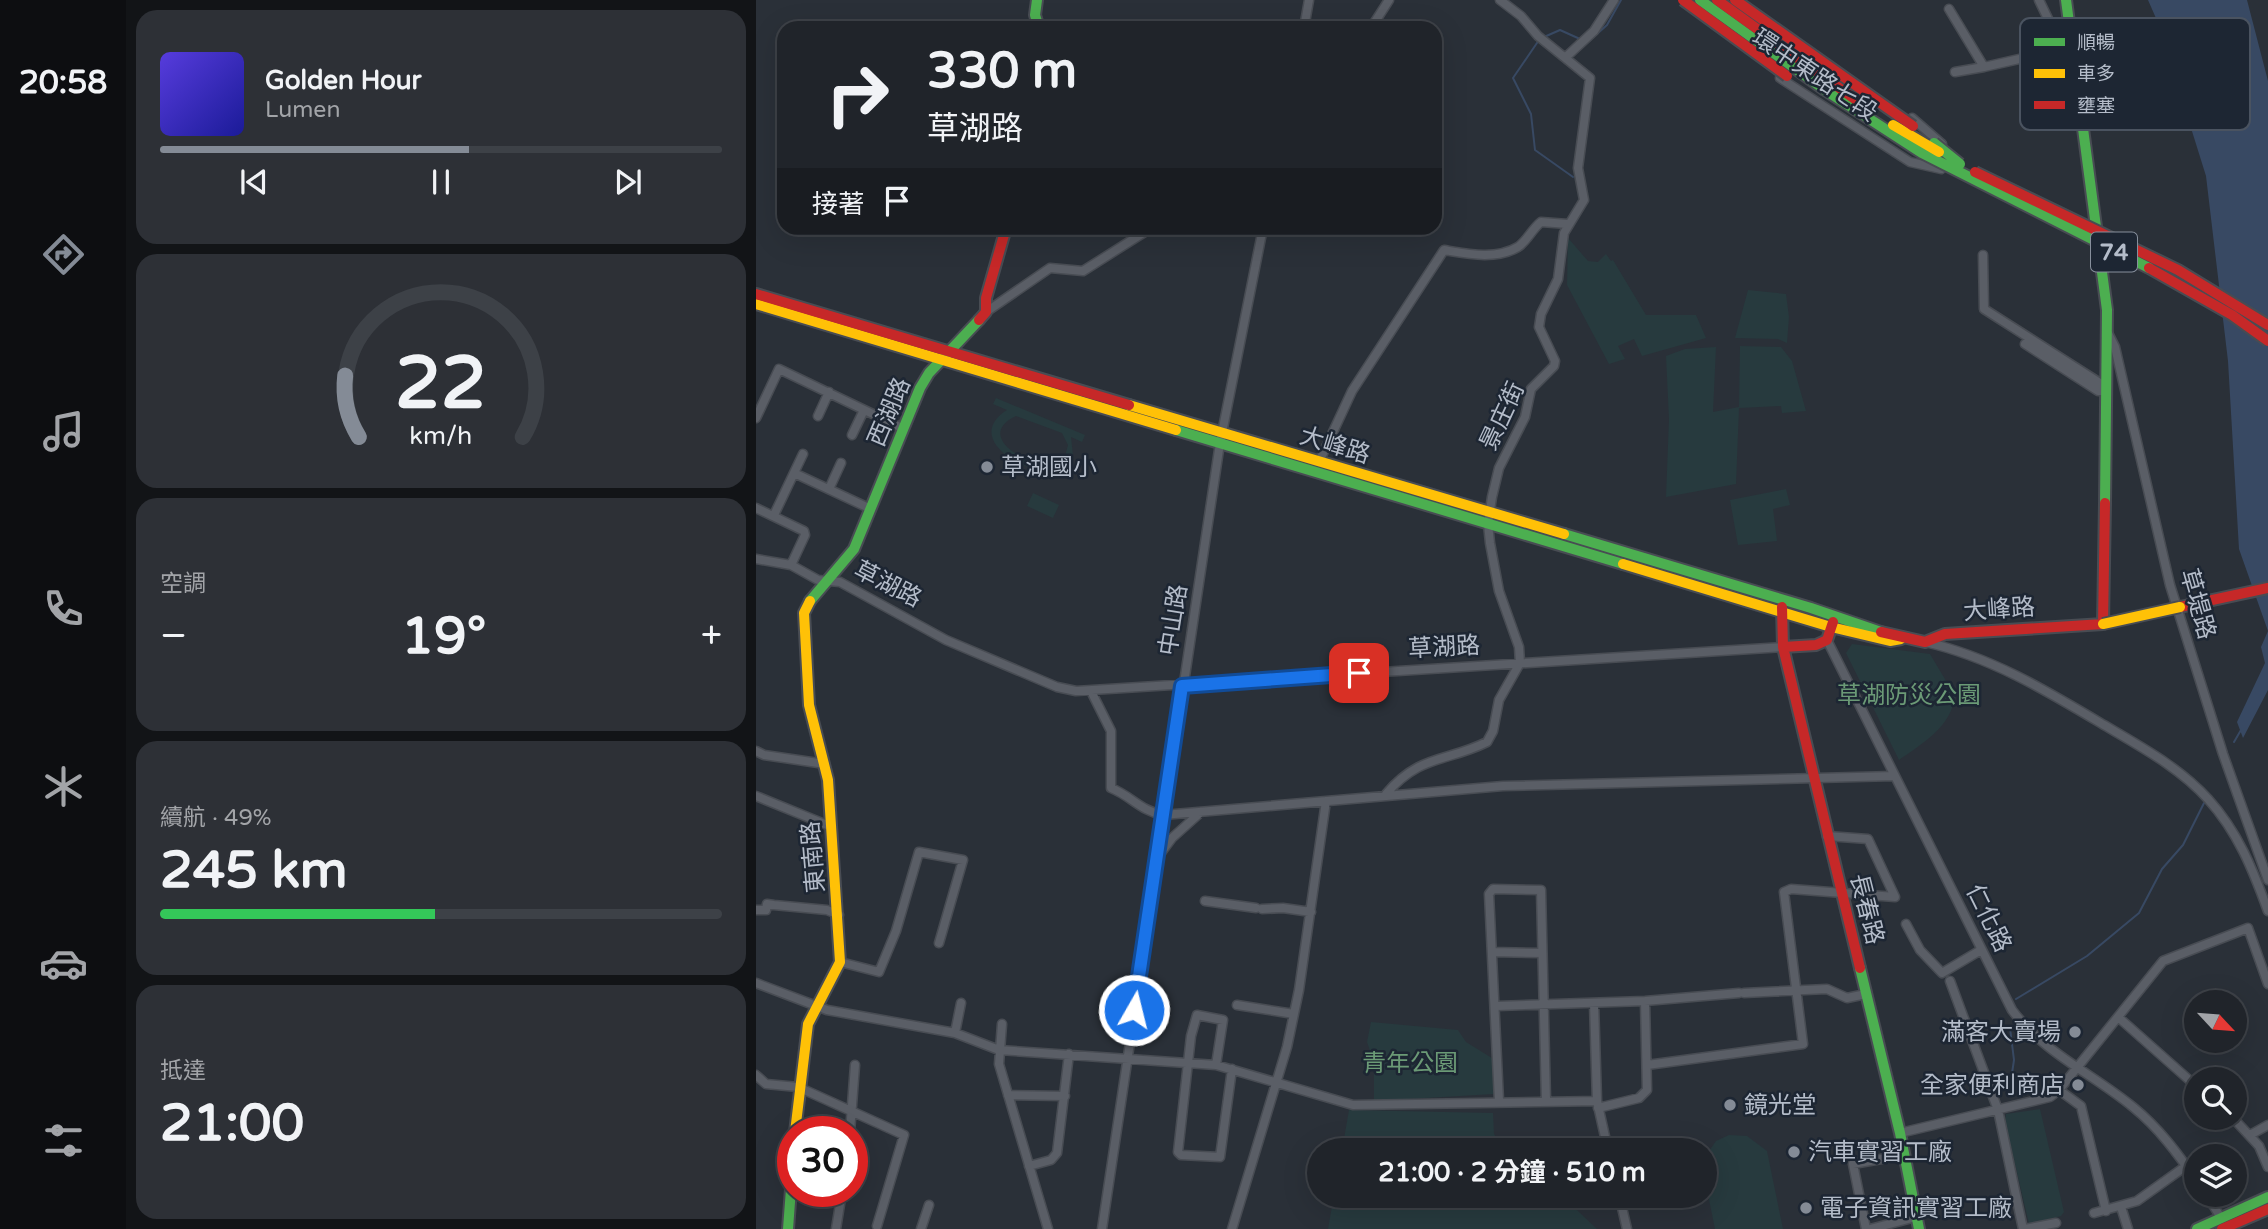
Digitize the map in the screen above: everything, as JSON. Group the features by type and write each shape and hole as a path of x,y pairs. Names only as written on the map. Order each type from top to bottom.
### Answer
{"main road":[{"path":"1037,0 1037,21"},
{"path":"1683,0 1861,126 1896,147 1957,168"},
{"name":"74","path":"1698,0 1824,90 2065,229 2174,279 2229,311 2268,341"},
{"name":"環中東路七段","path":"1698,0 1821,92 1941,169 2098,246"},
{"name":"74","path":"1717,0 1879,116 1957,168 2178,270 2268,325"},
{"name":"環中東路七段","path":"1724,0 1951,153 2014,190 2096,229"},
{"path":"1735,0 1918,129 1957,168"},
{"name":"草堤路","path":"2066,0 2066,18"},
{"name":"草堤路","path":"2080,130 2096,229 2108,333 2103,624"},
{"path":"986,312 986,298 1004,235"},
{"name":"大峰路","path":"756,294 945,356"},
{"name":"大峰路","path":"756,304 945,356 1833,622 1901,639 1926,642 1945,634 2103,624 2268,588"},
{"name":"西湖路","path":"827,580 854,549 920,388 945,356 986,312"},
{"name":"大峰路","path":"1221,438 1319,462 1489,519"},
{"name":"東南路","path":"796,1116 808,1024 840,962 832,827 825,764 809,705 803,617 808,603 827,580"},
{"name":"長春路","path":"1782,606 1783,647 1900,1133 1919,1229"},
{"path":"1827,640 1833,622"},
{"name":"草湖路","path":"1783,647 1816,645 1827,640"},
{"path":"2223,1226 2268,1197"},
{"path":"788,1229 790,1207"},
{"path":"2197,1229 2223,1226 2268,1209"}],"street":[{"path":"1305,21 1309,0"},
{"path":"1376,21 1389,0"},
{"name":"景庄街","path":"1500,0 1521,16 1538,36 1590,78 1578,168 1584,200 1564,233 1558,279 1541,314 1539,327 1555,361 1554,366 1531,388 1524,417 1499,468 1489,519 1499,591 1519,648 1520,663"},
{"path":"1566,57 1594,31 1614,0"},
{"name":"環中東路七段","path":"1673,0 1812,101 1910,162 1941,169"},
{"name":"環中東路七段","path":"1744,0 1836,74"},
{"path":"2039,0 2050,18"},
{"path":"1949,9 1984,67"},
{"path":"1955,72 2020,58"},
{"path":"1812,101 1836,74"},
{"path":"1319,462 1352,391 1444,250 1484,256 1509,251 1519,246 1541,222 1568,224"},
{"path":"986,312 1050,268 1083,271 1140,235"},
{"name":"中山路","path":"1102,1229 1221,438 1263,235"},
{"path":"1983,256 1984,309 2100,383 2106,391"},
{"name":"草堤路","path":"2108,333 2115,347 2170,585 2223,754 2268,880"},
{"path":"2025,344 2098,391 2106,391"},
{"path":"756,418 779,369 904,429"},
{"path":"818,416 829,393"},
{"path":"852,435 864,410"},
{"path":"774,515 803,454"},
{"path":"829,489 841,463"},
{"path":"794,473 871,509"},
{"path":"756,508 804,531 805,535 790,565"},
{"name":"草湖路","path":"756,559 790,565 818,580 840,582 978,655 1057,687 1091,691 1783,647"},
{"name":"仁化路","path":"1827,640 2005,999 2020,1021 2039,1040 2133,1107 2158,1131 2184,1164"},
{"path":"1926,642 1975,656 2015,674 2184,775 2209,799 2241,843 2268,911"},
{"path":"1387,794 1396,782 1430,759 1487,742 1493,731 1499,700 1520,663"},
{"path":"1091,691 1111,731 1111,788 1129,795 1146,812 1163,815 1503,786 1895,776"},
{"path":"756,751 764,755 825,764"},
{"path":"756,796 832,827"},
{"path":"1232,1229 1294,1014 1326,801"},
{"path":"1156,861 1172,838 1202,811"},
{"path":"1647,1065 1803,1044 1784,892 1791,889 1895,897 1872,845 1860,836 1828,836"},
{"path":"840,962 879,972 896,930 919,852 964,860 939,943"},
{"path":"1499,1101 1497,1006 1489,894 1493,888 1541,890 1546,1101"},
{"path":"1205,901 1311,912"},
{"path":"756,909 766,911 767,904 827,910 839,915"},
{"path":"1906,924 1920,950 1947,977 1998,1110 2024,1229 2056,1223"},
{"path":"1900,1133 2038,1101 2059,1090 2163,961 2248,928 2268,984"},
{"path":"1947,977 1981,950"},
{"path":"1493,952 1542,953"},
{"path":"756,984 816,1006 956,1033 999,1050 1216,1065 1353,1105 1546,1101 1598,1105 1643,1097 1648,1086 1645,1001"},
{"path":"1497,1006 1645,1001 1827,989 1847,998 1866,994"},
{"path":"956,1033 961,1003"},
{"path":"1594,1003 1598,1105 1605,1138"},
{"path":"1237,1005 1294,1014"},
{"path":"1216,1065 1223,1020 1197,1015 1188,1064 1178,1152 1181,1154 1220,1157 1232,1069"},
{"path":"2118,1017 2184,1075"},
{"path":"1002,1024 999,1064 1048,1229"},
{"path":"1029,1166 1051,1160 1057,1153 1069,1054"},
{"path":"852,1116 855,1065"},
{"path":"756,1075 766,1084 798,1087 904,1135 877,1226"},
{"path":"2059,1090 2081,1105 2106,1211"},
{"path":"1008,1095 1065,1096"},
{"path":"2250,1135 2268,1125"},
{"path":"2245,1130 2259,1146 2268,1167"},
{"path":"1904,1155 1853,1164 1868,1229 1916,1217"},
{"path":"2095,1213 2121,1208 2137,1201 2184,1167"},
{"path":"921,1229 929,1205"},
{"path":"836,1229 840,1207"},
{"path":"2213,1207 2223,1226"},
{"path":"1622,1208 1627,1229"},
{"path":"2121,1208 2128,1229"}],"green space":[{"path":"1568,238 1588,261 1598,262 1606,254 1613,260 1646,315 1696,315 1706,338 1642,356 1634,339 1618,346 1625,359 1609,364 1567,285"},
{"path":"1748,290 1786,294 1789,317 1787,343 1778,339 1735,338"},
{"path":"1740,346 1781,347 1792,361 1806,411 1782,413 1781,406 1739,408 1736,484 1666,497 1669,419 1666,356 1685,349 1716,347 1713,412 1739,407"},
{"path":"996,398 1085,435 1082,442 1071,437 1073,456 1064,469 1051,471 1021,464 1007,456 996,445 992,434 994,422 1007,410 993,404","holes":["1016,416 1062,433 1068,445 1064,460 1053,463 1040,463 1013,452 1004,444 1000,434 1004,425"]},
{"path":"1786,489 1790,505 1773,509 1777,541 1738,545 1730,500"},
{"path":"1033,493 1059,505 1053,518 1027,506"},
{"name":"草湖防災公園","path":"1852,644 1930,654 1955,696 1948,717 1942,725 1899,760 1846,653"},
{"name":"青年公園","path":"1371,1022 1458,1030 1466,1042 1495,1060 1494,1094 1374,1101 1374,1062 1367,1042"},
{"path":"2040,1109 2064,1212 2061,1216 2029,1224 2005,1121 2006,1114"},
{"path":"1349,1110 1493,1113 1496,1138 1344,1138"},
{"path":"1729,1135 1747,1136 1767,1151 1783,1229 1715,1229 1711,1208 1717,1208 1717,1141"},
{"path":"1332,1208 1575,1208 1597,1229 1328,1229"}],"water":[{"path":"2148,0 2247,0 2268,81 2268,631 2239,549 2228,361 2206,176 2192,130 2250,130 2250,18 2156,18"},
{"path":"2268,631 2268,690 2243,738 2237,722 2265,663 2261,647"}],"waterway":[{"path":"1588,42 1607,25 1621,0"},
{"path":"1544,37 1560,30 1580,39"},
{"path":"1539,40 1513,78 1531,114 1535,150 1573,177"},
{"path":"2234,742 2241,730"},
{"path":"2016,999 2087,956 2139,913 2162,869 2183,845 2204,803"},
{"path":"2009,1093 2014,1060 2010,1028"}],"traffic: fast":[{"path":"1037,0 1037,21"},
{"path":"1700,0 1825,90 1922,153 2149,268"},
{"path":"2066,0 2068,18"},
{"path":"2083,130 2107,310 2105,503"},
{"path":"1934,143 1960,164"},
{"path":"810,601 854,549 920,388 929,373 979,320"},
{"path":"1176,430 1623,564"},
{"path":"1564,534 1811,608 1881,632"},
{"path":"1860,968 1900,1133 1919,1229"},
{"path":"2197,1229 2268,1197"},
{"path":"788,1229 790,1207"}],"traffic: slow":[{"path":"1893,125 1939,152"},
{"path":"756,304 1176,430"},
{"path":"1129,405 1564,534"},
{"path":"1623,564 1831,627 1890,641 1901,639"},
{"path":"797,1116 808,1024 840,962 828,780 809,705 804,613 810,601"},
{"path":"2103,624 2180,607"}],"traffic: jam":[{"path":"1683,0 1787,76"},
{"path":"1717,0 1870,110"},
{"path":"1735,0 1913,126"},
{"path":"1975,172 2178,270 2268,325"},
{"path":"979,320 986,312 986,298 1004,235"},
{"path":"2149,268 2232,315 2268,341"},
{"path":"756,294 1129,405"},
{"path":"1881,632 1925,642 1945,634 2103,624 2105,503"},
{"path":"2180,607 2268,588"},
{"path":"1782,607 1783,647 1860,968"},
{"path":"1783,647 1816,645 1827,640 1833,622"},
{"path":"2222,1229 2268,1209"}],"place":[{"name":"草湖國小","path":"987,467"},
{"name":"滿客大賣場","path":"2075,1032"},
{"name":"全家便利商店","path":"2078,1085"},
{"name":"鏡光堂","path":"1730,1105"},
{"name":"汽車實習工廠","path":"1794,1152"},
{"name":"電子資訊實習工廠","path":"1806,1208"}],"route":[{"path":"1134,1010 1182,686 1359,673"}]}
